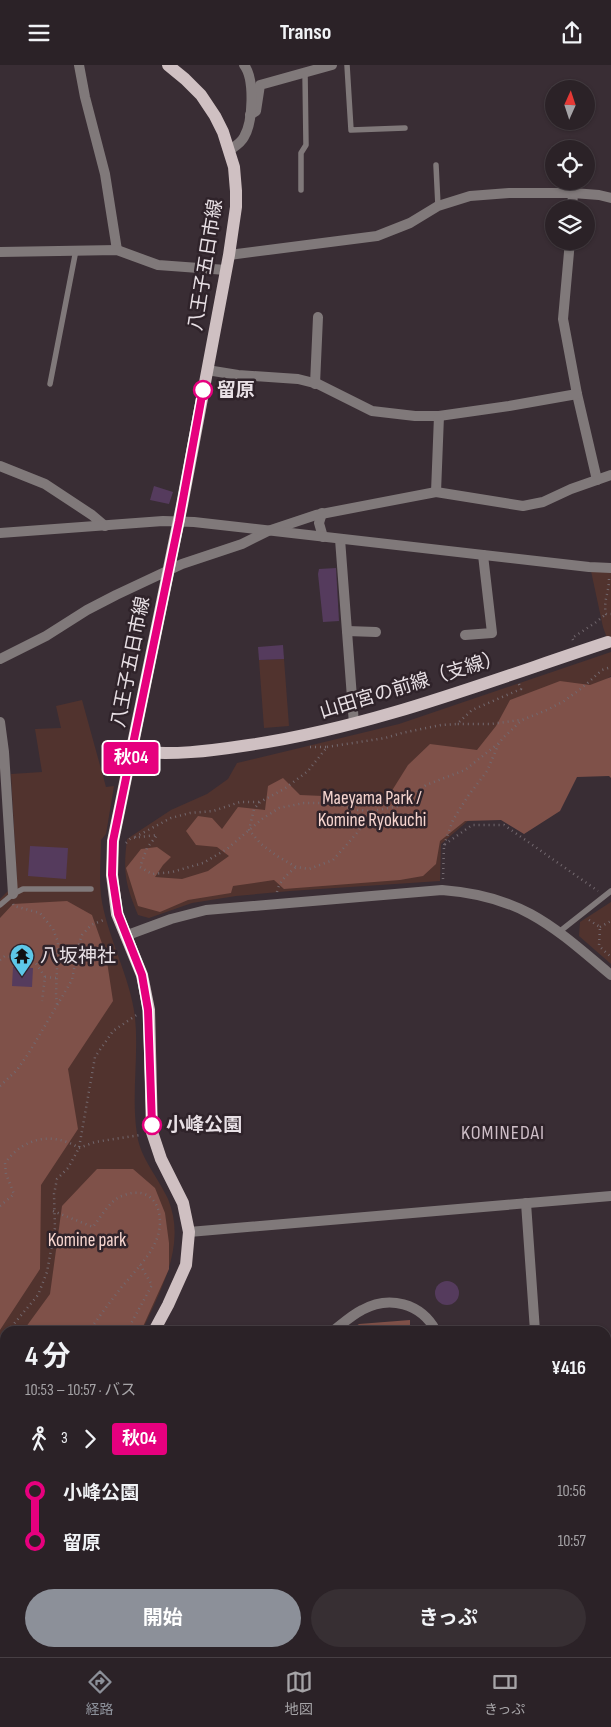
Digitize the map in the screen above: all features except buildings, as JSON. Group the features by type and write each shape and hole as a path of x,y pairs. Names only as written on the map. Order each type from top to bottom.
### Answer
{"main road":[{"name":"八王子五日市線","path":"157,1326 186,1265 189,1232 183,1203 158,1152 152,1132 148,1010 142,975 125,936 118,914 114,895 112,857 116,824 179,521 229,255 236,199 235,172 230,150 220,125 205,101 191,84 168,65"},
{"name":"山田宮の前線（支線）","path":"132,751 150,754 231,747 288,739 354,724 383,717 608,642"}],"street":[{"path":"79,65 85,97 105,174 118,250"},
{"path":"230,150 244,139 250,115 251,82 244,65"},
{"path":"250,115 256,111 260,85 332,65"},
{"path":"229,255 377,236 410,223 438,207 470,196 574,193 599,195 611,199"},
{"path":"573,200 574,193"},
{"path":"0,252 118,250 158,265 226,270"},
{"path":"569,250 563,319 577,394 597,480"},
{"path":"315,384 318,317"},
{"path":"207,370 238,375 298,379 315,384 372,411 415,416 439,416 577,394"},
{"path":"436,492 439,416"},
{"path":"0,466 44,485 92,515 105,526"},
{"path":"0,659 46,635 101,602 168,571 268,531 322,513 436,492 523,505 543,502 571,489 611,475"},
{"path":"322,513 319,523 323,537"},
{"path":"0,533 179,521 589,567 610,573"},
{"path":"340,539 354,724"},
{"path":"465,635 492,633 483,555"},
{"path":"347,631 376,632"},
{"path":"0,722 4,752 13,894"},
{"path":"125,936 171,919 206,910 442,890 473,893 505,902 524,910 559,932 611,975"},
{"path":"189,1232 611,1196"},
{"path":"526,1203 535,1326"},
{"path":"340,1326 360,1310 376,1304 395,1302 410,1305 424,1315 432,1326"}],"lane":[{"path":"347,65 351,130 405,128"},
{"path":"301,190 301,153 306,145 305,73"},
{"path":"436,165 438,207"},
{"path":"50,384 76,250"},
{"path":"0,905 13,894 23,889 91,889"},
{"path":"559,932 611,891"}],"path":[{"path":"606,614 604,605 608,594 610,573"},
{"path":"574,644 572,638 606,614 611,614"},
{"path":"304,747 327,747 385,738 441,725 492,724 522,720 564,701 602,670 611,667"},
{"path":"457,724 472,710 521,689"},
{"path":"131,838 157,835 147,848 140,867 152,874 203,863 227,849 262,819 280,808 304,803 334,803 358,810 372,811 399,806 426,785 465,770 522,720"},
{"path":"442,890 444,845 453,820 468,795 487,771 498,743"},
{"path":"249,830 254,809 260,802 284,789 308,771 327,747"},
{"path":"126,843 131,838 171,818 190,813 213,811 240,802 260,802"},
{"path":"249,830 261,844 296,867 309,869 333,860 357,833 372,811"},
{"path":"444,845 472,825 504,825 594,888"},
{"path":"277,892 285,876 296,867"},
{"path":"14,907 40,913 53,929 58,942 56,979 58,1006"},
{"path":"0,1086 17,1070 58,1006 72,980 82,935 92,925 112,917"},
{"path":"586,918 600,927"},
{"path":"600,927 611,921"},
{"path":"600,927 599,947 611,957"},
{"path":"0,960 5,956 33,959 45,977 42,1001"},
{"path":"45,977 56,979"},
{"path":"12,1326 38,1295 47,1272 55,1228 54,1194 58,1179 68,1168 78,1148 95,1057 113,1031 140,1013"},
{"path":"78,1148 95,1142 116,1140 152,1132"},
{"path":"0,1206 14,1194 6,1174 5,1163 10,1155 36,1140 48,1138 69,1142 78,1148"},
{"path":"53,1211 93,1227 120,1196 141,1193 150,1197 156,1204 160,1214 160,1226 156,1242 93,1326"},
{"path":"130,1326 152,1285 140,1265"}],"green space":[{"path":"591,571 611,571 611,649 603,627"},
{"name":"Maeyama Park / Komine Ryokuchi","path":"611,652 611,676 563,709 469,820 441,844 440,881 236,896 192,903 149,918 138,915 126,878 127,839 171,810 207,794 228,779 237,763 399,724"},
{"path":"284,659 289,726 264,728 259,660"},
{"path":"611,677 611,778 609,776 577,777 560,811 524,834 501,820 465,821 440,841 436,864 423,876 400,880 284,889 274,880 233,886 231,893 188,900 160,912 138,906 126,868 141,849 157,847 171,857 155,877 182,879 208,871 229,856 217,847 196,845 186,831 198,816 212,818 222,829 238,807 265,810 268,786 283,778 300,795 346,797 371,805 388,797 408,765 430,744 477,750 496,726 510,700 560,681 590,685"},
{"name":"Komine park","path":"82,700 106,787 114,786 106,834 101,840 100,889 108,926 128,987 135,1017 135,1119 137,1134 145,1159 168,1199 175,1233 173,1250 164,1283 144,1326 0,1326 0,899 17,882 11,774 42,772 35,729 61,728 56,706"},
{"path":"67,901 92,915 106,955 113,1001 68,1069 78,1129 41,1185 40,1269 3,1326 0,1326 0,918 13,904"},
{"path":"611,902 611,964 579,936 580,922"},
{"path":"97,1169 133,1169 155,1188 165,1213 169,1243 169,1269 143,1326 27,1326 50,1294 62,1206"},
{"path":"410,1320 410,1326 356,1326 359,1324"}],"bus line":[{"name":"秋04","path":"152,1125 150,1020 142,975 125,936 114,895 112,875 113,841 179,521 203,390"}],"place":[{"name":"留原","path":"203,390"},
{"name":"八坂神社","path":"22,977"},
{"name":"小峰公園","path":"152,1125"}],"district":[{"name":"KOMINEDAI","path":"503,1133"}]}
